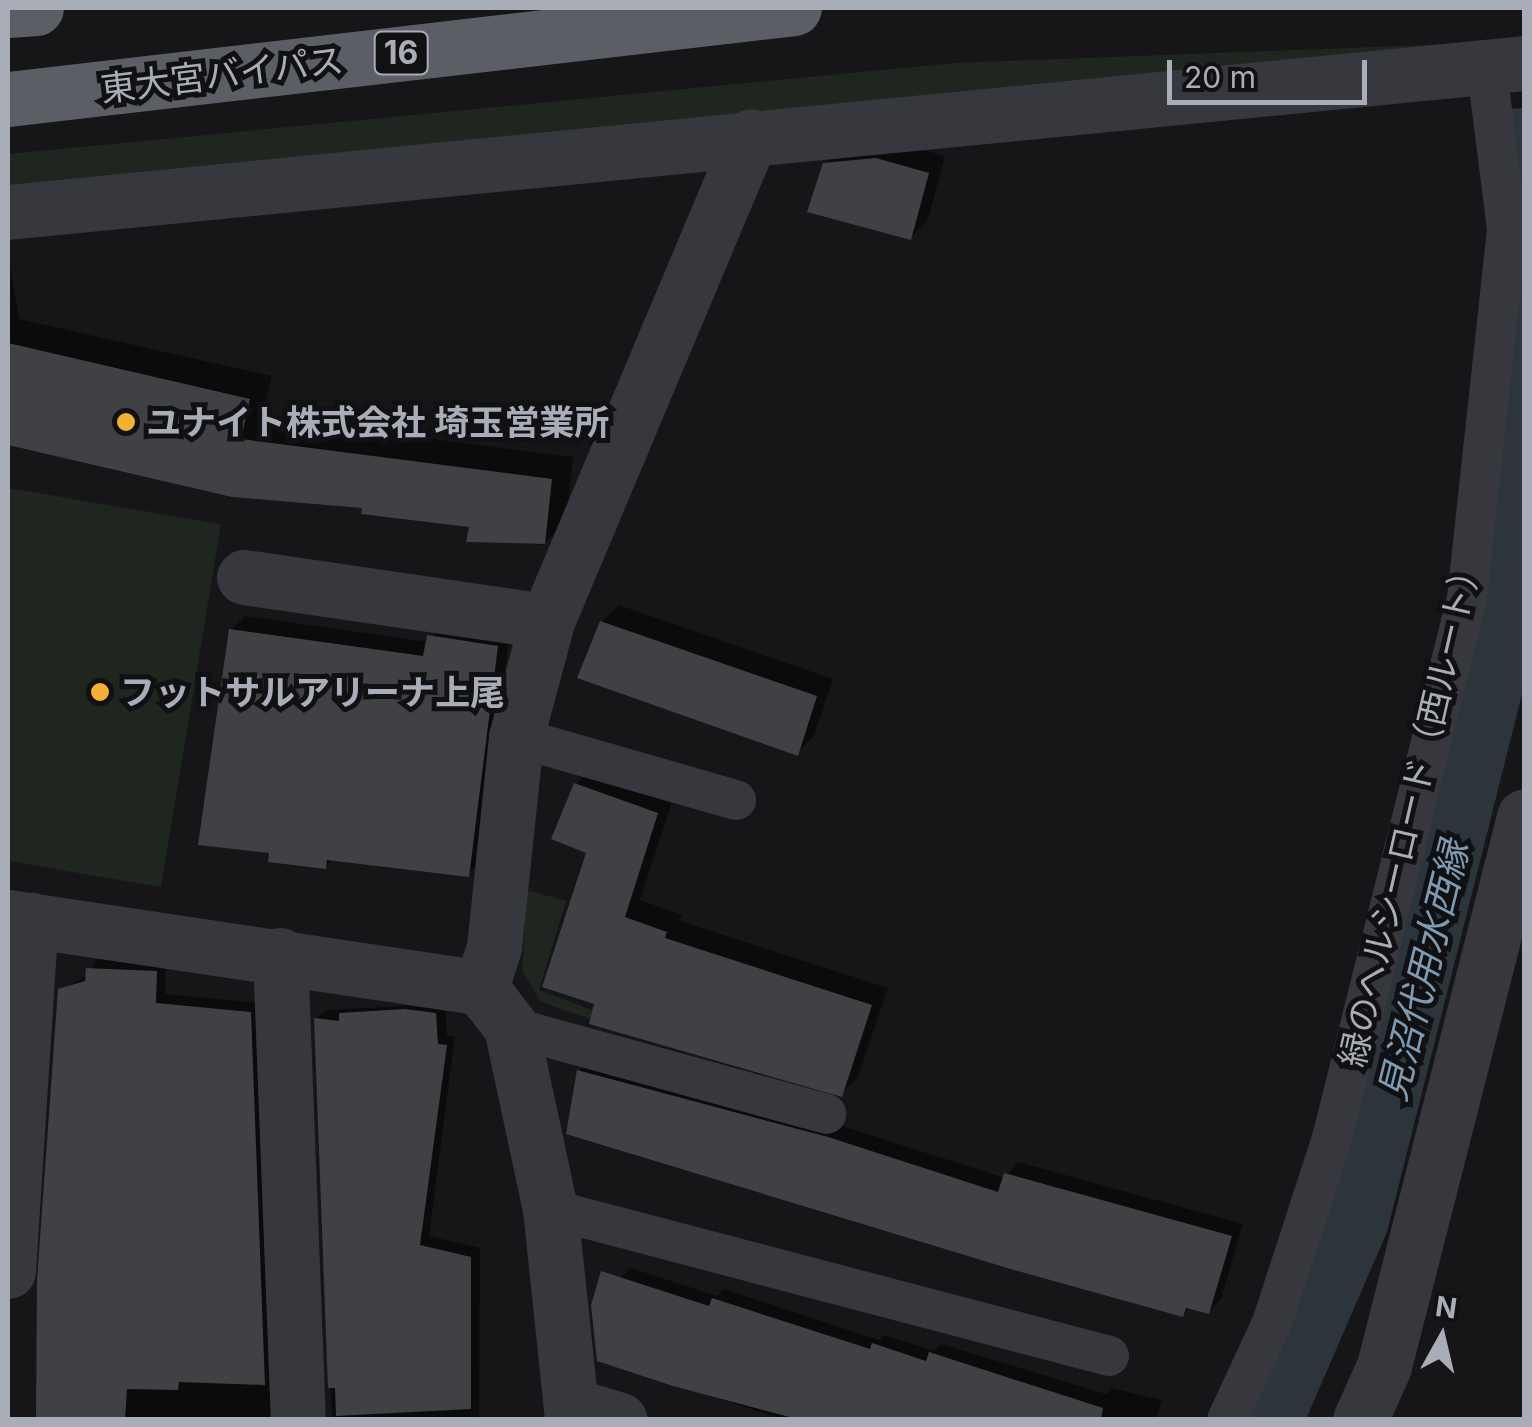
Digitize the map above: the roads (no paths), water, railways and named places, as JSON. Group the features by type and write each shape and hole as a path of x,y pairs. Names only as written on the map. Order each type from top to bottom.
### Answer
{"highway":[{"path":"8,10 36,8"},
{"name":"東大宮バイパス","path":"8,99 794,8"}],"street":[{"path":"8,212 1505,62"},
{"path":"588,1415 550,1210 496,1007 494,947 516,737 548,621 751,136"},
{"path":"244,578 548,621"},
{"path":"1360,1420 1384,1366 1524,817"},
{"path":"8,1271 19,918 280,955 496,1007"},
{"path":"280,955 298,1420"}],"lane":[{"name":"緑のヘルシーロード（西ルート）","path":"1227,1420 1272,1323 1332,1138 1466,598 1508,229 1505,62"},
{"path":"516,737 736,800"},
{"path":"496,1007 826,1114"},
{"path":"550,1210 1109,1356"}],"water":[{"name":"見沼代用水西縁","path":"1524,108 1524,686 1387,1232 1306,1419 1236,1420 1475,607 1503,109"}],"place":[{"name":"ユナイト株式会社 埼玉営業所","path":"126,422"},
{"name":"フットサルアリーナ上尾","path":"100,692"}]}
